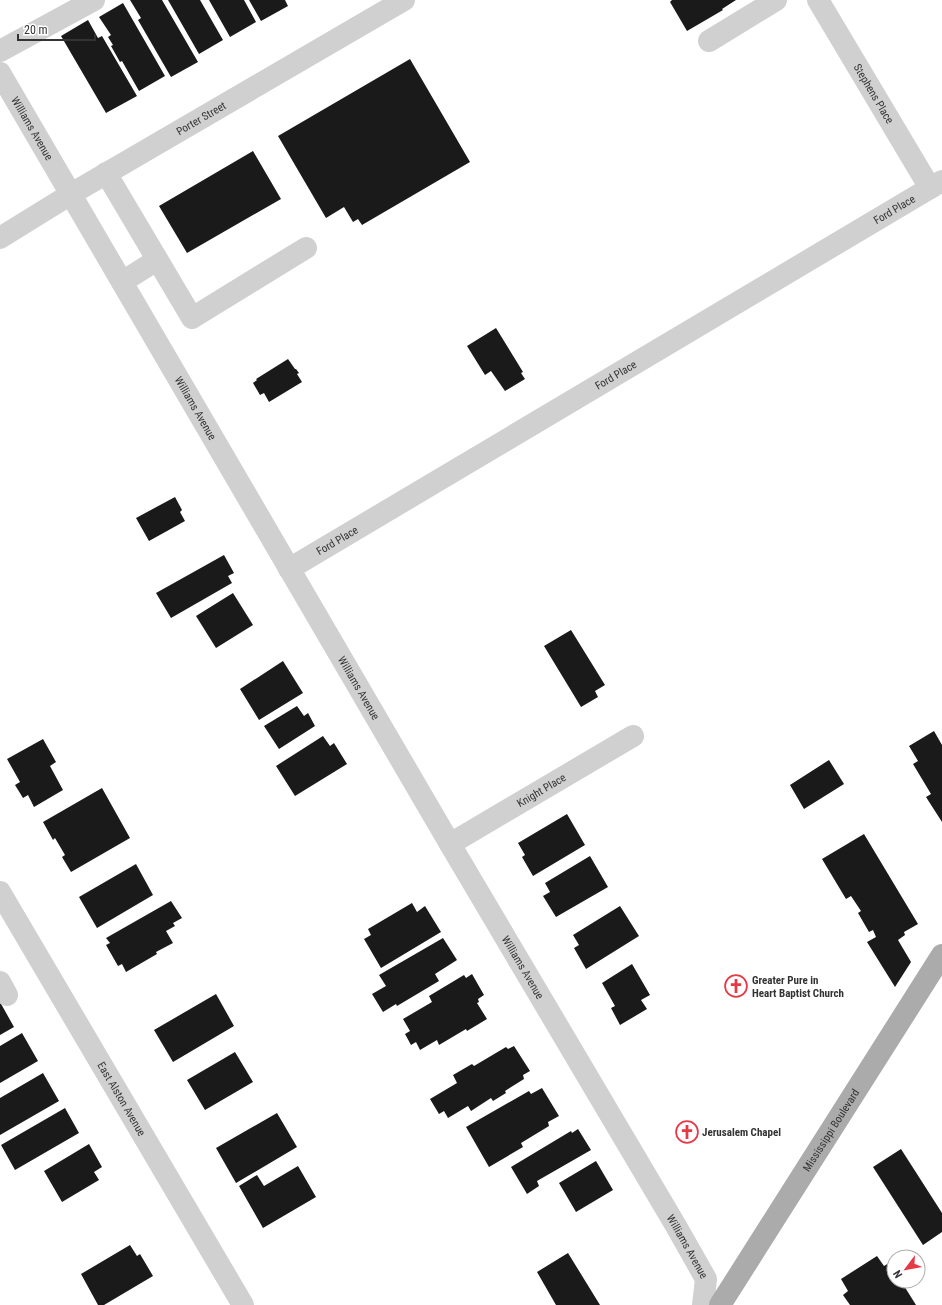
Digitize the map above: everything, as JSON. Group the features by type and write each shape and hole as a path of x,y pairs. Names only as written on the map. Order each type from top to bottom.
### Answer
{"main road":[{"name":"Mississippi Boulevard","path":"720,1305 942,955"}],"street":[{"path":"0,51 94,0"},
{"name":"Porter Street","path":"0,238 71,194 404,0"},
{"path":"709,41 776,0"},
{"name":"Stephens Place","path":"818,0 936,184"},
{"name":"Williams Avenue","path":"0,73 450,844 672,1219 706,1279 703,1305"},
{"path":"106,174 192,318 306,248"},
{"name":"Ford Place","path":"289,569 936,184"},
{"path":"122,282 157,260"},
{"name":"Knight Place","path":"450,844 633,736"},
{"name":"East Alston Avenue","path":"0,892 243,1305"}],"building":[{"path":"130,0 162,0 198,62 171,77 138,20 141,18"},
{"path":"168,0 200,0 223,40 199,54"},
{"path":"209,0 244,0 256,22 230,37"},
{"path":"249,0 285,0 288,6 261,21"},
{"path":"672,0 736,0 722,9 723,10 687,31 670,2"},
{"path":"123,3 165,76 139,91 122,61 120,62 111,46 113,45 108,37 111,35 99,17"},
{"path":"88,20 98,38 102,36 137,96 106,113 61,36"},
{"path":"410,59 470,162 362,225 358,219 353,222 344,207 326,218 278,136"},
{"path":"253,151 281,199 187,253 159,206"},
{"path":"496,328 523,372 521,373 525,379 505,391 491,371 485,375 467,346"},
{"path":"288,359 299,373 297,374 302,382 269,402 264,393 260,395 253,383 257,380 256,379"},
{"path":"175,497 182,510 180,512 185,521 149,541 136,518"},
{"path":"224,555 234,573 228,576 232,583 171,618 156,593"},
{"path":"233,593 253,625 216,648 196,616"},
{"path":"571,630 605,685 595,691 598,697 581,707 544,646"},
{"path":"283,661 303,693 259,720 240,689"},
{"path":"297,706 304,716 308,713 315,726 279,749 264,726"},
{"path":"934,731 942,745 942,822 926,797 931,794 913,764 918,761 909,746"},
{"path":"323,736 330,746 334,743 347,764 295,796 276,766"},
{"path":"43,739 56,762 50,766 63,790 34,807 28,795 23,798 15,785 20,782 7,759"},
{"path":"829,760 844,784 804,809 790,785"},
{"path":"102,788 130,838 71,872 62,857 65,855 55,838 53,840 43,822"},
{"path":"567,814 585,845 533,876 522,857 525,855 518,843"},
{"path":"864,834 918,924 904,932 905,935 898,940 911,962 895,987 867,942 876,937 873,930 869,932 858,913 861,911 851,896 846,899 822,859"},
{"path":"590,856 608,887 556,917 543,896 550,892 545,883"},
{"path":"136,864 153,895 97,928 79,897"},
{"path":"171,901 182,918 173,923 175,926 166,931 173,943 156,952 157,954 126,972 122,964 118,966 106,945 110,943 106,938"},
{"path":"412,903 417,912 425,906 441,932 381,968 364,939 371,935 368,929"},
{"path":"620,906 639,936 586,969 574,948 579,945 573,935"},
{"path":"443,938 457,960 435,974 439,981 397,1006 396,1004 383,1012 372,994 386,986 379,975"},
{"path":"632,964 650,995 641,1000 647,1009 620,1025 611,1008 615,1006 602,983"},
{"path":"472,974 484,995 478,999 479,1002 477,1003 487,1019 467,1031 466,1029 439,1045 437,1040 420,1050 416,1042 411,1045 405,1034 410,1031 403,1019 432,1002 429,996 464,975 466,978"},
{"path":"216,994 234,1026 173,1062 154,1030"},
{"path":"0,1002 14,1027 0,1035"},
{"path":"22,1033 38,1061 0,1083 0,1046"},
{"path":"514,1046 530,1071 523,1075 524,1079 505,1091 506,1093 493,1101 491,1098 471,1111 468,1106 448,1118 444,1111 439,1114 430,1099 457,1083 453,1075 472,1064 474,1066 506,1047 508,1049"},
{"path":"235,1052 253,1082 205,1110 187,1080"},
{"path":"43,1073 59,1101 0,1135 0,1098"},
{"path":"542,1088 559,1116 548,1122 549,1126 521,1143 523,1147 489,1167 466,1127 529,1091 531,1094"},
{"path":"65,1108 79,1133 15,1170 1,1145"},
{"path":"277,1113 297,1147 236,1183 216,1148"},
{"path":"578,1129 591,1150 537,1181 539,1186 527,1194 511,1167 571,1131 572,1133"},
{"path":"89,1144 102,1167 94,1172 99,1180 62,1202 44,1171"},
{"path":"901,1149 942,1213 942,1232 923,1245 873,1167"},
{"path":"596,1161 613,1190 576,1212 559,1183"},
{"path":"298,1166 316,1197 263,1228 239,1186 257,1175 264,1186"},
{"path":"130,1245 137,1256 140,1254 153,1276 104,1305 98,1305 81,1274"},
{"path":"568,1253 600,1305 556,1305 537,1272"},
{"path":"877,1256 884,1266 886,1265 886,1289 906,1289 916,1305 850,1305 843,1295 848,1291 841,1279"}],"place":[{"name":"Greater Pure in Heart Baptist Church","path":"736,986"},
{"name":"Jerusalem Chapel","path":"687,1132"}]}
